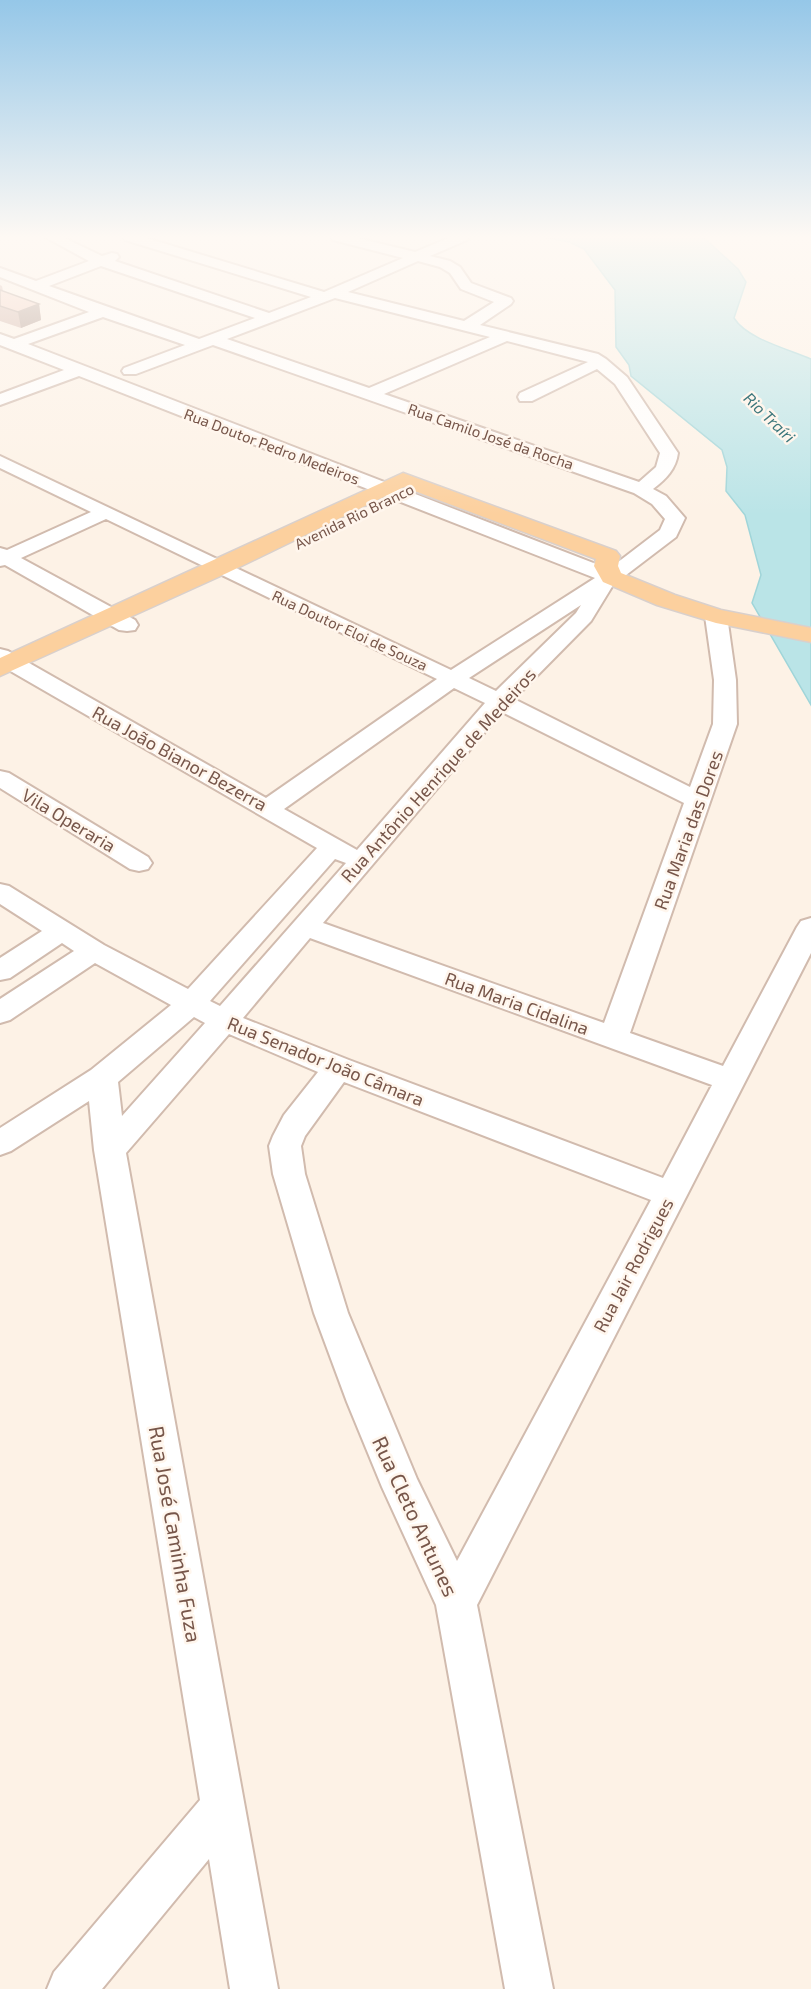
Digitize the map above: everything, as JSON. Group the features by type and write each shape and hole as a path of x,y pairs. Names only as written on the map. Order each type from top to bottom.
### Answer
{"main road":[{"name":"Avenida Rio Branco","path":"0,685 10,665 119,621 226,571 396,484"},
{"name":"Rua Doutor Pedro Medeiros","path":"396,484 608,556 606,566 611,577"},
{"path":"611,577 666,600 716,616 811,635"}],"street":[{"path":"7,342 55,330"},
{"name":"Rua Camilo José da Rocha","path":"165,330 370,394 640,489 659,500 672,512 675,518 673,525 669,533 611,577"},
{"path":"130,371 238,330"},
{"path":"482,330 588,356 600,362 621,381 669,453 668,462 662,472 640,489"},
{"path":"41,335 60,343"},
{"path":"370,394 505,336"},
{"name":"Rua Doutor Pedro Medeiros","path":"7,342 396,484"},
{"path":"526,398 600,362"},
{"path":"110,363 152,380"},
{"path":"0,400 79,370"},
{"name":"Rua Doutor Eloi de Souza","path":"0,461 500,701 699,801"},
{"path":"2,557 107,512"},
{"path":"2,557 119,621"},
{"name":"Rua Antônio Henrique de Medeiros","path":"269,808 452,679 611,577"},
{"name":"Rua Antônio Henrique de Medeiros","path":"110,1150 500,701 584,617 611,577"},
{"name":"Rua Maria das Dores","path":"613,1038 725,724 725,680 716,616"},
{"name":"Rua João Bianor Bezerra","path":"10,665 269,808 360,862"},
{"name":"Vila Operaria","path":"0,778 139,863"},
{"name":"Rua Antônio Henrique de Medeiros","path":"0,1143 102,1078 190,1005 333,846"},
{"name":"Rua Senador João Câmara","path":"0,892 94,951 190,1005 224,1021 338,1068 670,1194"},
{"name":"Rua Maria Cidalina","path":"304,926 730,1080"},
{"name":"Rua Jair Rodrigues","path":"456,1603 811,927"},
{"path":"0,971 63,930"},
{"path":"0,1013 94,951"},
{"name":"Rua Cleto Antunes","path":"338,1068 299,1117 289,1136 285,1146 289,1174 331,1313 365,1402 401,1487 456,1603 529,1989"},
{"name":"Rua José Caminha Fuza","path":"102,1078 110,1150 254,1989"},
{"path":"71,1989 223,1807"}],"water":[{"name":"Rio Traíri","path":"616,330 746,330 758,338 811,359 811,705 752,603 761,575 745,515 726,491 727,467 722,450 631,376 629,365 616,347"}]}
